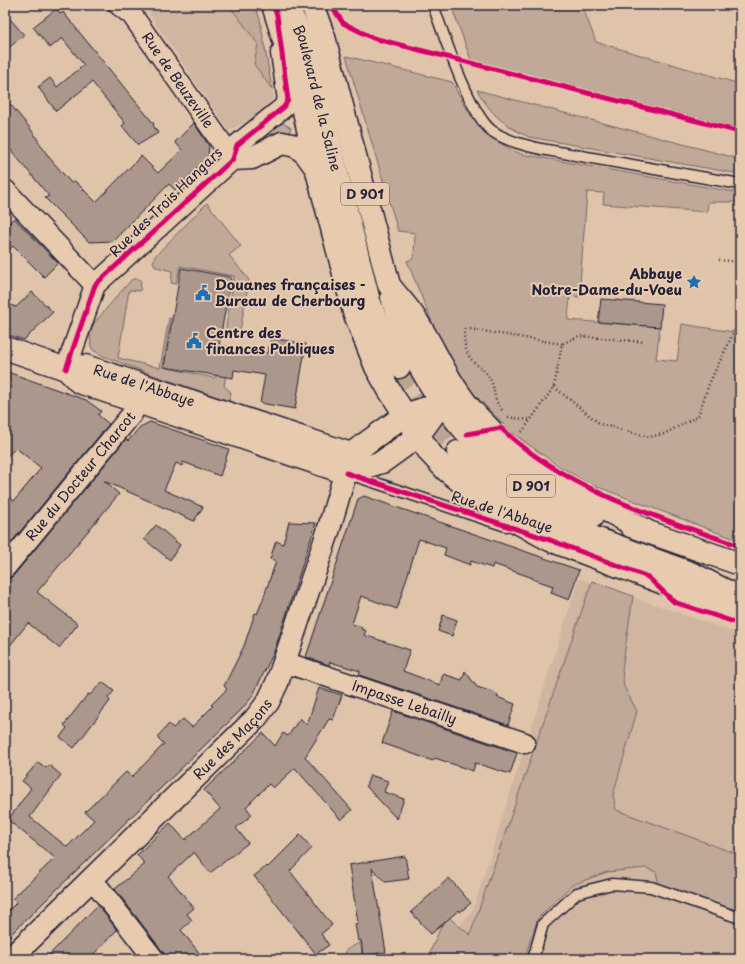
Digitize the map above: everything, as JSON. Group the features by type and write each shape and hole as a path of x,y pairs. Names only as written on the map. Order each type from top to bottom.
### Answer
{"main road":[{"name":"Boulevard de la Saline","path":"312,5 324,37 388,285 415,318 444,371"},
{"name":"Boulevard de la Saline","path":"279,8 299,88 317,171 340,216 382,334 399,367"},
{"name":"Boulevard de la Saline","path":"279,8 303,38 340,216 354,312 366,342"},
{"path":"233,159 252,158 282,144 296,146 306,154 317,171"},
{"name":"Rue de l'Abbaye","path":"388,285 397,316 408,344 442,403 460,427 497,462 536,490 588,516 645,530 740,564"},
{"name":"Rue de l'Abbaye","path":"366,342 388,390 430,453 446,470 500,513 550,540 740,612"},
{"path":"5,348 66,369"},
{"name":"Rue de l'Abbaye","path":"66,369 85,366 349,464"},
{"name":"Rue de l'Abbaye","path":"66,369 79,382 349,464"},
{"name":"Rue de l'Abbaye","path":"444,371 476,416 527,461 566,488 645,530"},
{"path":"349,464 405,415 442,403"},
{"path":"349,464 373,467 382,462 418,436 442,403"},
{"name":"Rue de l'Abbaye","path":"458,452 484,478 528,508 587,535 693,574 740,598"},
{"name":"Rue des Maçons","path":"10,959 255,720 273,693 327,535 349,464"}],"street":[{"name":"Rue de Beuzeville","path":"118,5 132,15 233,159"},
{"name":"Rue des Trois Hangars","path":"66,369 95,285 233,159 237,145 284,108 288,100 279,8"},
{"path":"5,190 95,285"},
{"name":"Rue du Docteur Charcot","path":"5,568 132,414 138,401"},
{"name":"Impasse Lebailly","path":"284,662 525,743"},
{"path":"91,880 100,889 154,959"}],"lane":[{"path":"433,5 457,68 479,115 491,130 511,142 541,149 740,184"},
{"name":"Rue de l'Abbaye","path":"349,464 550,540"},
{"path":"532,959 543,924 577,893 612,884 651,887 740,918"}],"path":[{"path":"719,260 740,262"},
{"path":"554,387 600,424 649,437 664,434 698,416 709,384 740,319"},
{"path":"530,420 508,417 498,406 491,380 484,369 473,361 466,351 464,328 562,344 578,336 645,342"},
{"path":"520,436 554,387 562,344"}],"shaded area":[{"path":"143,5 254,5 260,19 273,91 273,98 267,109 229,131"},
{"path":"229,5 254,5 260,19 272,89 254,64 258,44"},
{"path":"451,5 582,5 596,42 740,84 740,128 471,60"},
{"path":"346,56 452,82 472,117 479,126 496,140 521,154 740,193 740,202 708,202 707,212 603,204 604,193 587,192 579,297 570,296 568,320 660,327 656,359 677,361 682,324 740,333 740,541 590,484 557,465 510,431 474,394 452,363 433,325 407,261 414,258 415,233 398,231"},
{"path":"477,90 740,159 740,174 529,137 520,133 498,118 487,106"},
{"path":"283,123 291,128 287,138 249,152 242,147"},
{"path":"207,203 241,246 229,255 249,280 239,337 225,334 234,276 180,266 176,284 171,283 172,271 156,267 153,262 155,256"},
{"path":"137,278 141,281 140,291 129,290 118,358 160,368 169,318 171,318 163,367 214,378 227,369 224,386 231,392 229,401 153,375 103,356 93,350 91,346 90,334 94,323 131,280"},
{"path":"579,578 740,634 740,959 433,959 473,909"},
{"path":"592,581 633,596 622,669 624,687 637,711 613,795 616,810 740,855 740,912 659,885 656,872 646,868 607,872 572,885 538,918 524,959 427,959 446,915 470,935"},
{"path":"361,942 362,959 345,959 346,950"}],"building":[{"path":"56,9 61,14 63,12 154,124 153,125 158,133 138,145 122,126 125,123 92,82 56,111 38,87 50,78 57,87 84,65 62,38 50,48 33,27"},
{"path":"5,13 24,35 5,51"},
{"path":"5,98 30,128 48,156 71,183 75,181 96,202 141,156 158,173 182,150 175,142 194,123 209,146 208,157 175,190 169,184 113,241 89,242 45,198 49,196 5,143"},
{"path":"14,218 58,263 44,277 13,246 5,254 5,227"},
{"name":"Centre des finances Publiques","path":"181,268 231,277 219,345 268,353 271,338 306,344 295,409 260,403 265,375 234,370 233,378 164,367"},
{"path":"32,292 53,312 24,340 5,334 5,303 16,307"},
{"path":"601,299 662,304 660,327 598,322"},
{"path":"5,371 86,400 101,411 98,415 109,424 5,550 5,493 14,501 41,468 16,448 5,458"},
{"path":"150,422 229,449 220,476 183,462 182,466 176,463 164,490 203,507 194,521 104,481 119,494 37,592 78,624 59,648 28,623 5,652 5,579 14,575 126,439 128,441 140,427"},
{"path":"364,496 579,570 569,600 551,593 553,586 493,564 492,568 471,561 470,565 444,555 446,548 419,539 397,609 361,596 352,624 362,627 361,629 366,631 364,635 410,650 403,671 440,685 443,674 462,680 465,671 477,687 493,692 498,695 497,697 515,704 508,725 359,675 360,671 330,662 329,665 306,657 358,499"},
{"path":"289,522 316,523 274,652 252,697 241,710 5,940 5,914 16,903 12,899 55,858 8,820 31,788 22,781 38,762 46,768 49,765 61,775 30,817 67,847 94,820 85,812 126,772 132,777 164,744 157,737 169,724 173,728 183,719 192,727 213,706 211,705 227,689 224,686 244,646 255,613 257,614 262,602 276,561 270,559 276,541 283,544"},
{"path":"156,525 180,545 170,560 144,539"},
{"path":"443,615 457,620 452,636 438,631"},
{"path":"102,682 114,691 108,698 110,701 74,748 60,737 67,728 64,725 88,694 90,695"},
{"path":"319,688 342,695 333,720 329,719 305,757 352,810 341,820 295,768 273,788 269,784 246,807 252,815 236,828 248,843 210,873 194,852 168,876 194,908 187,914 192,920 181,930 204,959 165,959 163,952 115,889 145,864 137,855 170,823 185,840 220,809 204,790 263,733 275,746 283,733 288,736 300,718 307,725"},
{"path":"393,711 517,753 510,774 475,763 473,771 435,758 433,761 382,743"},
{"path":"370,775 388,781 384,792 404,799 397,819 366,786"},
{"path":"300,835 312,848 290,871 332,925 321,934 329,945 316,954 254,876 267,866 268,867"},
{"path":"405,856 409,879 385,882 372,868 386,952 363,956 361,940 358,941 355,924 358,923 349,865"},
{"path":"449,878 471,903 460,912 459,910 431,934 411,912"},
{"path":"98,905 117,930 89,959 45,959"}],"tunnel":[{"path":"399,367 432,423 458,452"}],"cycle path":[{"path":"66,369 95,285 233,159 237,145 284,107 288,100 277,15 273,5"},
{"path":"331,5 343,23 373,38 740,132"},
{"path":"467,434 501,428 527,450 554,469 583,485 645,512 740,546"},
{"path":"346,473 550,540 648,577 674,602 740,624"}],"place":[{"name":"Abbaye Notre-Dame-du-Voeu","path":"694,282"},
{"name":"Douanes françaises - Bureau de Cherbourg","path":"203,293"},
{"name":"Centre des finances Publiques","path":"194,341"}]}
